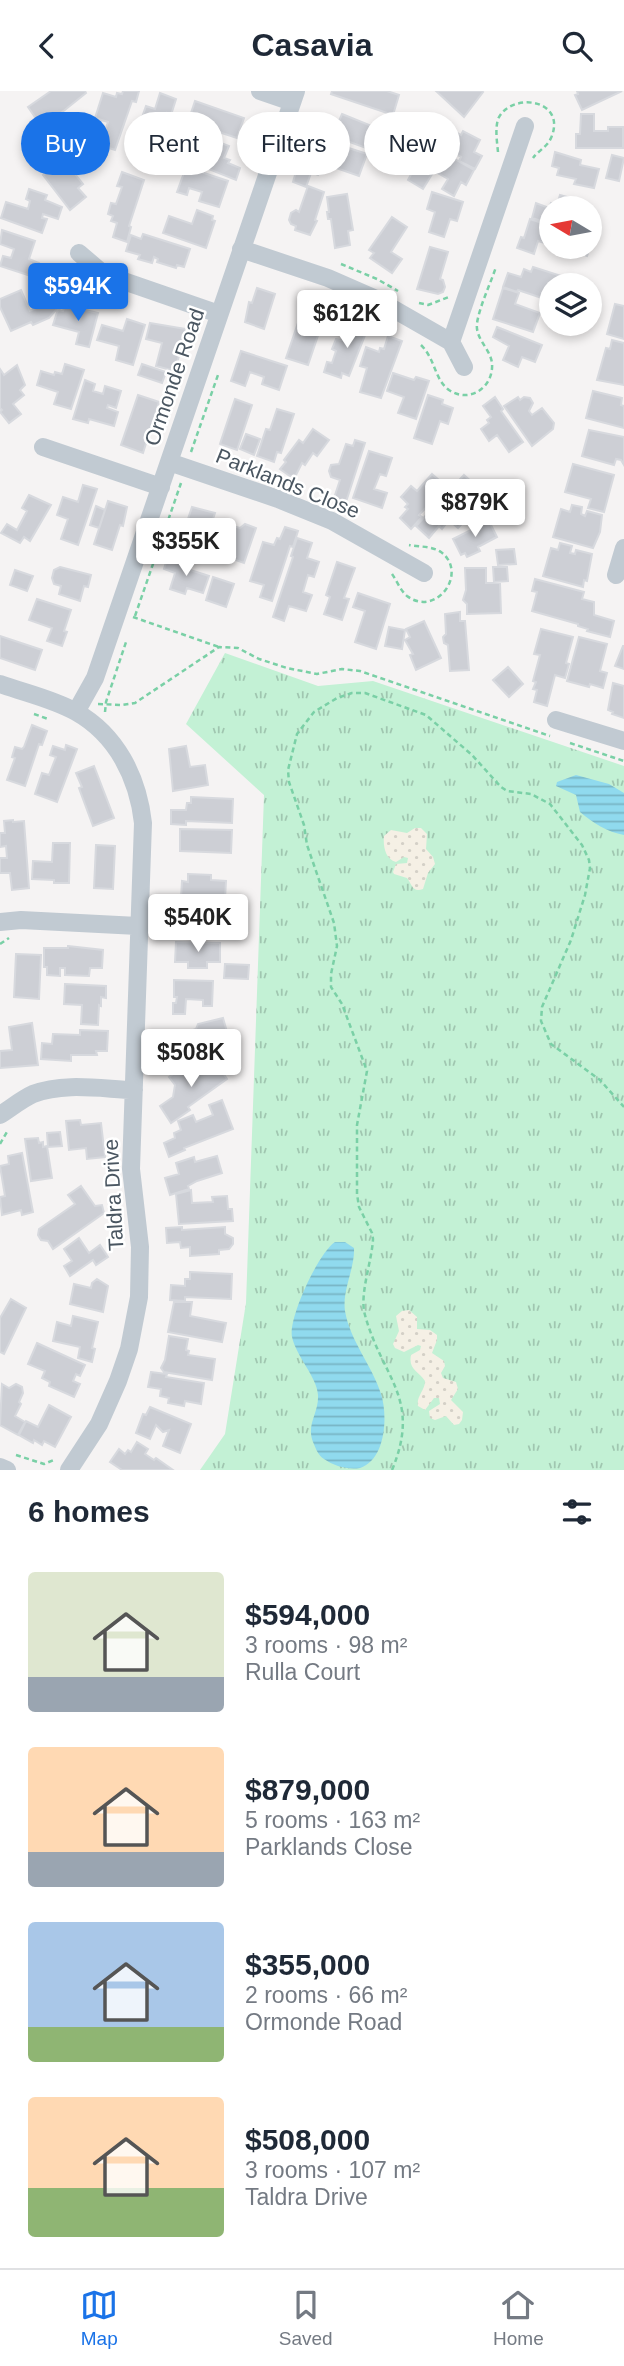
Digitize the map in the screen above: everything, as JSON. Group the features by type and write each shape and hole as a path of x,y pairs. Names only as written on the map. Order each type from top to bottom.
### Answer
{"street":[{"path":"260,91 294,97"},
{"name":"Ormonde Road","path":"81,716 294,97"},
{"path":"451,342 525,126"},
{"path":"242,249 349,286 402,313 451,342 464,367"},
{"path":"79,253 100,271 112,277 219,314"},
{"path":"43,447 160,487"},
{"name":"Parklands Close","path":"169,462 322,517 352,531 424,573"},
{"path":"616,575 624,548"},
{"name":"Taldra Drive","path":"0,684 81,716 117,749 132,775 141,805 143,838 131,1169 140,1270 135,1324 124,1366 110,1403 69,1470"},
{"path":"556,720 624,741"},
{"path":"0,922 21,919 138,926"},
{"path":"5,1121 30,1095 45,1090 134,1090"}],"path":[{"path":"530,163 537,152 550,141 554,126 552,112 547,105 534,97"},
{"path":"497,156 498,118 513,98"},
{"path":"415,340 432,357 438,377 450,390 463,395 478,393 490,378 492,361 480,338 477,325 497,263"},
{"path":"341,264 398,291"},
{"path":"418,303 428,306 444,300 452,291"},
{"path":"118,612 219,647 238,648 251,656 287,668 317,674 342,669 360,671 624,761"},
{"path":"98,704 122,705 141,700 219,647"},
{"path":"392,1470 403,1438 402,1404 364,1313 373,1239 359,1207 357,1138 367,1071 342,1004 331,987 337,946 334,923 289,782 288,770 297,734 304,723 325,704 352,693 365,693 426,715 472,755 501,787 508,791 531,794 550,804 578,839 589,860 589,879 571,940 542,1007 541,1021 551,1044 600,1080 624,1107"},
{"path":"32,713 53,721"},
{"path":"0,944 13,937"},
{"path":"0,1145 5,1121"},
{"path":"6,1464 46,1464 55,1460 63,1449"}],"green space":[{"path":"225,653 318,686 373,681 624,766 624,1470 200,1470 225,1434 246,1303 264,795 186,724"}],"sand":[{"path":"421,828 427,834 426,849 435,864 428,873 423,889 419,890 413,887 407,878 393,872 396,864 407,863 408,858 404,857 396,862 392,860 385,852 384,844 384,836 391,830 407,833"},
{"path":"409,1310 417,1317 417,1329 430,1330 437,1335 432,1353 444,1361 445,1366 441,1373 443,1378 456,1382 458,1389 451,1400 463,1412 459,1424 454,1425 446,1416 435,1420 430,1418 429,1411 440,1404 439,1398 434,1398 425,1410 418,1406 425,1381 410,1360 411,1355 420,1350 421,1346 404,1352 393,1344 399,1331 396,1316"}],"water":[{"path":"576,775 609,784 624,793 624,835 590,820 580,812 576,795 556,786 557,782"},
{"path":"335,1242 345,1242 354,1248 345,1295 345,1311 351,1333 377,1383 383,1403 384,1425 380,1447 369,1463 360,1468 332,1464 316,1449 311,1430 318,1401 317,1388 292,1337 295,1316 306,1286 321,1258"}],"building":[{"path":"51,91 86,93 62,112 31,112 28,107"},
{"path":"123,91 139,91 136,102 132,101 128,112 124,112 124,124 115,150 110,148 110,112 97,112 103,93 116,97 117,93 122,94"},
{"path":"332,91 387,91 399,95 394,112 384,112 331,94"},
{"path":"436,91 483,92 464,117"},
{"path":"577,91 622,91 582,110 575,95 578,94"},
{"path":"160,93 176,99 172,112 144,112 146,106 155,109"},
{"path":"195,101 237,116 237,138 223,133 223,112 191,112"},
{"path":"581,114 594,114 594,131 623,127 623,148 576,148"},
{"path":"350,117 364,123 364,147 350,142"},
{"path":"463,131 480,140 474,152 482,156 475,169 460,162 460,134"},
{"path":"223,144 229,146 224,158 237,167 236,180 223,175"},
{"path":"350,148 364,153 359,176 350,173"},
{"path":"555,152 581,160 580,165 599,169 594,188 574,184 576,179 557,175 559,168 552,166"},
{"path":"612,155 624,158 619,181 606,178"},
{"path":"460,162 474,170 466,185 461,182 454,196 442,189 448,179 441,175 460,175"},
{"path":"122,172 124,175 144,180 129,226 131,227 127,242 113,237 117,223 111,221 113,216 108,214 111,203 116,204 122,187 117,186"},
{"path":"43,175 76,175 83,184 78,188 86,197 70,210"},
{"path":"183,175 210,175 228,181 219,207 199,201 202,192 189,188 187,195 177,192"},
{"path":"295,175 310,175 306,187 293,182"},
{"path":"411,175 432,175 423,189 408,180"},
{"path":"308,186 324,192 315,220 317,221 310,235 295,230 296,226 289,220 291,213 296,210 299,212"},
{"path":"29,189 47,195 45,200 62,207 58,219 43,214 42,218 47,219 42,233 1,218 6,202 28,209 30,201 26,199"},
{"path":"432,192 463,202 457,221 450,219 444,237 429,232 435,212 427,209"},
{"path":"347,194 353,230 348,231 350,245 335,248 331,219 328,219 327,197"},
{"path":"536,203 539,204 539,220 532,218"},
{"path":"197,210 213,216 212,220 215,221 206,248 163,233 169,216 192,224"},
{"path":"392,217 407,227 391,252 402,259 392,273 370,258 374,253 369,250"},
{"path":"530,219 539,222 539,241 534,254 517,248 521,237 524,238"},
{"path":"2,230 35,241 29,259 39,263 34,277 0,266 3,256 11,258 14,249 0,244"},
{"path":"143,234 190,249 184,267 177,265 176,268 157,262 158,259 154,257 152,263 138,259 140,255 126,251 131,235 141,239"},
{"path":"430,247 448,252 440,279 445,287 443,292 438,294 417,289"},
{"path":"533,267 552,273 539,273 539,297 503,287 508,273 521,277 524,269 531,272"},
{"path":"257,288 275,294 264,329 245,322 249,302 252,303"},
{"path":"503,288 519,293 515,304 539,313 533,332 493,319"},
{"path":"21,290 30,311 42,305 53,293 63,302 49,318 11,331 0,307 0,299"},
{"path":"315,301 334,307 330,320 324,318 308,365 286,358 301,314 309,317"},
{"path":"615,304 624,306 624,339 607,334"},
{"path":"65,305 98,313 89,347 76,344 79,332 53,325 57,312 63,311"},
{"path":"127,319 145,325 133,365 116,360 119,346 97,340 102,325 123,331"},
{"path":"353,319 369,325 349,376 342,373 341,378 324,372 327,362 332,363 336,351 332,349 336,339 342,340 344,333 348,334"},
{"path":"150,323 186,329 175,371 156,366 162,343 146,339"},
{"path":"497,327 542,345 535,362 522,357 518,367 503,360 509,346 493,337"},
{"path":"388,336 402,341 381,398 360,392 367,368 360,366 366,347 379,352 380,348 384,349"},
{"path":"612,340 624,343 624,385 597,380 606,348 610,349"},
{"path":"241,351 287,366 279,390 262,384 264,377 250,372 245,386 231,381"},
{"path":"65,364 84,370 71,409 54,404 58,392 37,385 41,371 54,375 55,372 62,374"},
{"path":"142,364 166,372 162,383 138,375"},
{"path":"17,365 25,385 20,390 24,395 13,404 21,414 9,423 0,412 0,369 4,375"},
{"path":"393,373 414,380 416,377 429,381 416,419 398,413 404,397 387,391"},
{"path":"85,380 95,384 93,391 103,394 105,386 121,391 116,408 108,405 107,408 118,412 114,426 89,419 88,423 73,419"},
{"path":"593,391 622,398 624,428 586,418"},
{"path":"138,395 159,402 143,453 121,445"},
{"path":"428,395 443,400 442,404 453,408 448,424 440,421 432,444 414,438"},
{"path":"495,397 503,409 501,411 523,442 509,452 497,435 489,441 481,429 489,423 487,420 491,417 483,406"},
{"path":"518,397 520,400 524,397 530,398 533,403 529,411 532,415 542,408 554,423 553,429 532,446 504,406"},
{"path":"235,399 252,405 237,450 220,444"},
{"path":"277,409 294,414 281,453 277,452 274,462 257,456 266,429 270,430"},
{"path":"313,429 329,440 317,456 313,453 305,465 302,463 294,479 280,469 299,440 303,443"},
{"path":"589,430 624,437 624,465 621,460 616,459 614,465 582,456"},
{"path":"246,434 260,439 254,455 240,449"},
{"path":"355,440 365,443 346,502 334,498 340,480 331,477 329,471 331,465 339,464 346,444 353,446"},
{"path":"369,451 392,458 386,476 380,474 374,489 387,493 382,508 353,498"},
{"path":"573,464 614,475 604,512 588,508 591,499 565,492"},
{"path":"432,474 446,486 419,515 422,517 411,529 400,518 408,509 405,507 408,504 401,497 411,486 417,491"},
{"path":"464,475 473,483 468,488 482,501 458,528 449,520 442,529 439,526 429,538 416,526"},
{"path":"83,485 97,489 78,545 61,539 68,519 57,515 63,497 78,502"},
{"path":"29,495 51,505 30,541 24,537 20,543 1,533 7,524 17,530 27,511 22,508"},
{"path":"108,501 127,507 123,526 120,525 112,550 94,544"},
{"path":"572,505 582,507 581,514 585,516 587,511 602,515 600,532 593,548 553,537 561,509 570,512"},
{"path":"96,506 105,510 99,528 90,525"},
{"path":"192,507 215,513 205,543 188,537 192,524 187,522"},
{"path":"489,521 497,537 478,547 480,551 467,557 465,553 461,555 453,539"},
{"path":"245,524 256,528 244,563 227,557 233,526 240,528"},
{"path":"285,527 298,531 293,547 290,546 272,601 260,597 264,585 250,581 263,542 274,545"},
{"path":"297,538 312,543 307,558 319,562 314,577 308,575 303,592 312,595 306,611 289,606 284,621 273,617"},
{"path":"560,543 572,546 570,553 575,554 576,550 592,554 587,581 584,580 583,587 543,576 551,548 558,550"},
{"path":"180,546 193,551 188,564 176,560"},
{"path":"514,549 516,564 498,565 496,550"},
{"path":"167,559 182,564 181,567 209,576 203,593 187,588 185,594 170,589 175,573 164,569"},
{"path":"337,562 355,568 344,598 349,599 342,620 324,614 330,597 326,595"},
{"path":"60,567 91,575 88,587 84,586 80,601 59,594 61,586 54,584 52,578 54,570"},
{"path":"493,567 507,567 508,581 494,582"},
{"path":"465,568 486,568 486,583 500,583 501,613 467,614 467,604 463,600 466,590"},
{"path":"15,570 33,576 27,591 10,585"},
{"path":"213,577 234,584 226,607 206,600"},
{"path":"535,579 584,592 582,599 594,602 594,615 614,621 610,637 587,631 588,629 578,624 532,611 537,592 532,591"},
{"path":"358,593 390,604 376,649 355,642 365,611 353,607"},
{"path":"37,599 71,610 62,646 47,641 52,628 29,620"},
{"path":"460,612 460,621 465,621 469,670 450,671 448,645 444,643 443,637 446,634 445,614"},
{"path":"424,621 441,658 416,670 410,655 413,654 405,640 410,637 406,629"},
{"path":"389,627 405,630 402,649 385,646"},
{"path":"541,629 573,637 565,678 555,675 547,706 534,702 537,690 533,689 536,682 533,681 540,655 534,654"},
{"path":"0,636 42,650 35,670 0,658"},
{"path":"579,637 607,644 600,671 607,673 603,688 567,681"},
{"path":"624,646 624,669 615,666"},
{"path":"508,667 523,684 509,697 493,680"},
{"path":"613,683 624,686 624,718 608,710"},
{"path":"32,725 47,731 42,745 39,744 25,786 7,780 15,758 12,757 15,747 24,747"},
{"path":"66,745 77,749 57,802 35,794 42,773 49,775 56,757 50,755 53,746 65,750"},
{"path":"186,746 190,767 205,765 208,785 173,791 169,749"},
{"path":"94,766 114,818 93,826 76,773"},
{"path":"191,797 233,799 232,823 186,821 186,825 171,824 171,810 186,810 187,803 191,803"},
{"path":"4,821 24,821 29,888 12,890 10,873 0,873 0,858 7,858 6,846 0,847 0,833 5,833"},
{"path":"180,829 232,830 231,853 180,851"},
{"path":"53,843 70,843 69,883 32,879 33,861 52,862"},
{"path":"96,845 115,846 113,889 94,888"},
{"path":"188,874 211,875 211,880 226,881 225,899 181,898 182,881 188,882"},
{"path":"180,911 195,911 194,916 232,917 231,937 176,936"},
{"path":"176,942 220,943 220,962 207,962 207,968 188,968 188,962 175,962"},
{"path":"68,946 103,950 102,968 90,968 89,976 65,975 65,968 60,968 60,976 47,975 44,948"},
{"path":"16,954 41,955 39,999 14,997"},
{"path":"225,964 249,965 248,979 224,978"},
{"path":"174,980 213,981 212,1006 203,1006 203,1000 186,999 185,1014 173,1014 173,1003 176,1003 177,997 174,997"},
{"path":"65,984 106,986 106,998 101,997 101,1006 99,1005 98,1025 81,1024 82,1005 64,1004"},
{"path":"223,1018 230,1042 170,1062 165,1048 177,1044 179,1035 196,1029 198,1024"},
{"path":"32,1023 38,1065 0,1068 0,1051 12,1050 9,1027"},
{"path":"80,1030 108,1031 107,1051 96,1051 97,1055 71,1055 71,1061 41,1059 42,1043 52,1044 53,1034 80,1035"},
{"path":"215,1061 227,1079 171,1123 160,1106 173,1097 175,1085 169,1077 189,1063 197,1074"},
{"path":"222,1100 233,1129 184,1148 185,1150 169,1157 164,1143 175,1138 174,1133 181,1130 178,1121 193,1115 196,1122 213,1115 209,1105"},
{"path":"80,1120 81,1125 101,1123 105,1157 87,1159 86,1148 69,1150 66,1121"},
{"path":"60,1132 62,1146 48,1147 47,1133"},
{"path":"38,1138 39,1143 43,1142 43,1147 47,1146 52,1178 31,1181 25,1139"},
{"path":"22,1153 33,1212 22,1215 21,1210 2,1215 0,1197 5,1196 0,1166 9,1164 8,1156"},
{"path":"217,1156 222,1173 197,1181 188,1186 189,1189 170,1195 165,1178 179,1174 176,1163 194,1157 195,1162"},
{"path":"81,1186 95,1206 102,1205 104,1213 53,1249 48,1241 41,1240 39,1229 75,1204 68,1195"},
{"path":"191,1190 192,1203 213,1202 212,1197 227,1196 233,1221 179,1224 176,1194"},
{"path":"182,1227 182,1230 225,1227 225,1234 233,1238 233,1244 229,1249 219,1250 219,1254 190,1256 190,1247 181,1248 180,1242 167,1243 166,1228"},
{"path":"79,1238 89,1253 100,1245 108,1257 96,1265 93,1260 70,1276 64,1266 72,1261 64,1249"},
{"path":"190,1272 232,1274 231,1299 185,1297 185,1301 170,1300 171,1285 185,1286 185,1279 190,1279"},
{"path":"97,1279 108,1286 103,1312 70,1304 74,1284 91,1288"},
{"path":"11,1299 26,1308 4,1354 0,1352 0,1318"},
{"path":"174,1302 192,1302 190,1316 226,1323 222,1342 168,1332"},
{"path":"73,1316 98,1322 92,1362 78,1358 80,1347 53,1341 57,1322 71,1326"},
{"path":"169,1336 188,1339 188,1355 215,1359 212,1380 164,1372 161,1368"},
{"path":"37,1343 85,1365 80,1376 76,1374 73,1381 80,1384 74,1397 49,1386 50,1382 42,1378 45,1371 28,1364"},
{"path":"151,1372 204,1383 201,1404 185,1401 184,1406 168,1403 169,1398 160,1396 161,1389 148,1387"},
{"path":"2,1384 9,1388 16,1384 22,1387 23,1393 19,1402 21,1404 15,1416 25,1422 18,1435 0,1425"},
{"path":"49,1405 71,1417 55,1447 44,1441 42,1445 34,1440 33,1443 19,1435 26,1421 38,1427"},
{"path":"150,1407 191,1424 180,1453 163,1446 169,1430 163,1432 156,1425 150,1439 136,1433 143,1414 146,1415"},
{"path":"137,1442 148,1449 145,1454 173,1470 122,1470 110,1462 119,1449 125,1454 128,1450 131,1452"}]}
